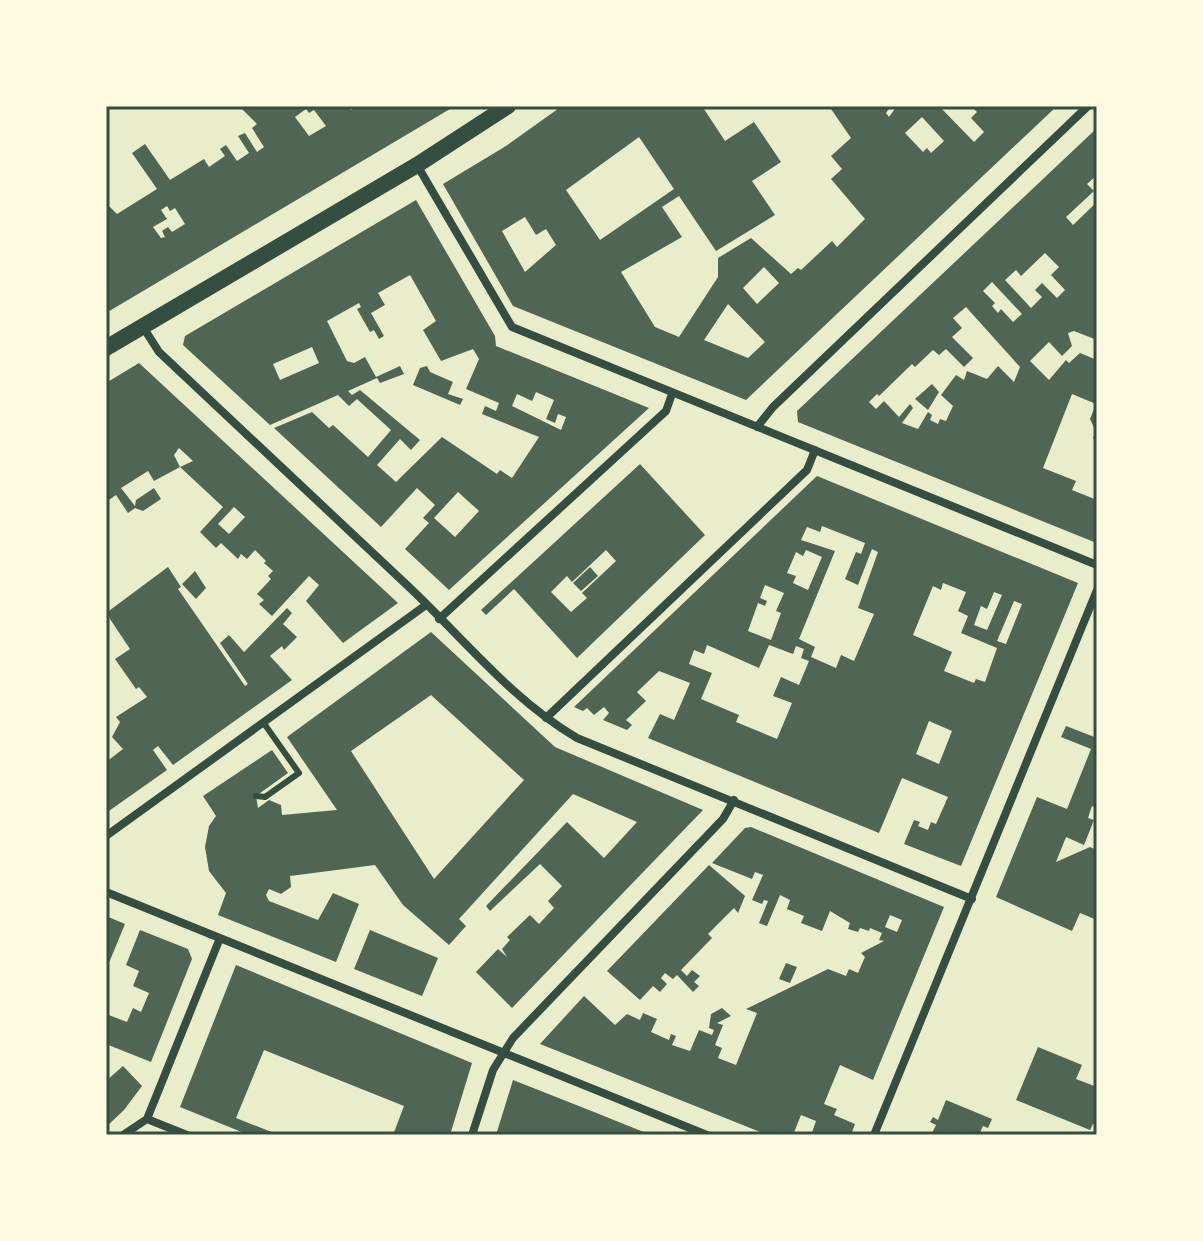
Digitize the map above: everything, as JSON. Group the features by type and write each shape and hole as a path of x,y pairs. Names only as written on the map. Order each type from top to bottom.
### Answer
{"main road":[{"path":"106,348 417,165 508,106"}],"street":[{"path":"757,427 773,407 1088,106"},
{"path":"417,165 512,327 1097,565"},
{"path":"143,327 159,352 546,718 577,738 972,899"},
{"path":"439,619 666,411 672,394"},
{"path":"546,718 807,470 815,450"},
{"path":"874,1135 1097,590"},
{"path":"106,836 426,605"},
{"path":"472,1135 502,1053 640,902 723,819 734,800"},
{"path":"106,892 707,1135"},
{"path":"123,1135 147,1119 220,938"},
{"path":"147,1119 187,1135"}],"lane":[{"path":"256,796 265,797 299,773 263,722"}],"building":[{"path":"239,106 348,106 351,110 358,106 455,106 106,313 106,203 117,214 157,189 132,153 145,144 170,180 204,159 209,167 225,156 220,149 226,145 237,161 249,153 238,136 245,133 257,152 264,147 252,128 257,124","holes":["306,109 309,113 314,110 326,126 309,136 295,117","167,206 170,211 175,208 185,224 172,232 168,227 162,231 165,237 161,238 153,227 167,219 161,210"]},
{"path":"562,106 702,106 725,141 754,122 781,162 752,181 775,215 716,251 679,196 662,207 682,237 621,272 655,327 679,337 718,277 718,258 751,238 791,274 798,268 801,270 832,241 837,247 865,219 831,179 842,169 831,156 851,138 829,106 891,106 886,113 889,117 897,106 939,106 974,142 984,132 971,118 977,112 971,106 1057,106 746,400 513,306 443,184 506,146","holes":["922,117 944,141 931,153 927,148 923,152 905,133","639,137 674,189 600,240 566,190","525,217 536,235 546,229 556,245 525,272 502,231","764,267 779,283 757,304 743,288","728,304 765,342 748,358 704,340"]},
{"path":"1097,128 1097,175 1087,184 1094,191 1066,217 1073,225 1097,202 1097,340 1074,331 1068,333 1072,346 1062,356 1049,342 1030,361 1049,380 1066,360 1069,363 1080,353 1097,360 1097,440 1093,438 1096,432 1090,419 1096,404 1072,394 1043,468 1076,481 1072,490 1097,500 1094,542 798,422 797,411","holes":["1045,253 1059,267 1051,275 1065,290 1057,298 1042,283 1035,290 1042,297 1031,308 1005,280 1016,270 1021,276","992,282 1022,314 1013,322 1001,309 998,313 992,306 995,303 983,291","966,307 1020,367 1014,382 998,366 987,379 967,371 964,380 956,375 941,395 953,406 946,421 940,419 938,424 930,420 932,415 928,412 918,429 902,423 913,408 910,404 899,417 884,401 876,409 869,402 933,350 939,355 946,349 964,367 973,358 952,337 962,328 953,318"]},
{"path":"416,200 495,336 496,346 649,408 449,590 405,549 429,523 423,518 435,505 417,488 381,527 274,428 312,412 329,428 333,425 368,457 391,430 357,399 349,406 338,395 270,425 183,345 185,336","holes":["410,275 436,321 423,330 441,361 473,349 479,359 466,389 499,403 496,411 485,406 482,414 539,437 512,478 500,470 497,474 442,437 396,482 377,465 400,439 411,450 420,440 360,390 352,395 348,391 377,378 380,383 404,374 400,366 376,377 365,357 354,363 347,361 327,321 359,303 361,307 357,309 370,332 374,330 379,339 384,336 371,313 385,305 378,293","312,347 319,363 280,380 273,364","536,392 554,400 546,419 555,423 558,414 566,417 561,430 512,406 517,394 532,401","458,492 479,511 455,537 434,518"]},
{"path":"139,363 398,603 343,643 306,601 319,585 309,576 272,616 259,604 264,600 257,594 271,579 268,576 273,571 255,550 247,559 241,554 238,559 221,543 216,548 200,532 223,507 180,467 154,481 148,471 121,488 135,506 136,500 154,488 161,499 143,511 135,508 128,513 116,495 106,502 106,383","holes":["179,448 193,461 180,467 174,455","234,507 245,517 229,534 218,524"]},
{"path":"427,366 430,372 453,382 448,394 463,399 460,405 413,385 420,368"},
{"path":"932,384 939,392 928,410 915,399"},
{"path":"640,464 705,535 577,658 514,589 486,615 481,610","holes":["606,550 616,561 582,593 587,598 571,612 551,592 567,576 572,582"]},
{"path":"817,476 1078,583 961,866 904,844 914,820 920,822 918,826 928,830 931,822 936,824 948,797 902,778 879,833 648,738 660,714 674,720 690,683 659,671 637,692 646,701 626,720 632,725 627,730 603,720 609,713 604,707 594,715 587,708 583,711 574,707","holes":["822,526 865,543 861,554 856,552 845,579 858,585 872,549 878,552 858,608 874,614 854,661 841,655 836,668 811,657 815,647 799,639 835,551 801,540 807,527 820,532","806,550 822,557 808,590 793,583 796,576 787,573 796,552 803,556","943,583 966,592 958,611 968,616 961,633 997,648 985,682 976,679 974,683 944,671 952,652 913,635 933,586 941,590","765,585 784,593 776,611 781,613 771,640 748,631 758,603 765,606 767,601 760,598","994,592 1002,595 987,630 974,625 981,606 987,609","1014,601 1022,604 1006,644 997,641","707,645 759,668 769,645 793,654 796,646 804,649 801,658 809,661 799,685 781,677 773,696 792,703 777,739 736,722 739,715 701,699 712,673 689,664 694,650 704,654","929,721 952,731 939,764 916,754"]},
{"path":"168,567 181,587 178,589 245,686 248,684 220,643 229,635 244,652 287,608 292,613 283,624 297,637 284,650 282,646 270,656 292,680 173,765 158,746 153,750 167,770 106,813 106,762 123,749 112,737 120,722 116,717 147,697 139,687 136,689 115,659 130,649 106,613"},
{"path":"590,567 598,576 581,591 573,583"},
{"path":"195,571 206,588 196,599 182,584"},
{"path":"431,632 555,747 703,810 512,1008 476,972 498,949 507,957 502,949 510,940 507,937 530,915 539,924 554,908 548,901 562,886 540,864 490,911 486,906 567,822 604,858 637,822 573,794 459,919 466,926 449,945 403,905 375,865 290,876 291,887 281,894 269,889 266,895 269,901 318,920 333,893 359,904 336,962 218,915 226,893 209,871 205,847 209,826 216,816 203,796 272,750 288,773 256,796 258,808 269,800 281,805 282,815 337,810 287,737","holes":["431,695 524,780 434,879 351,751"]},
{"path":"1066,726 1097,738 1097,808 1092,806 1088,818 1094,820 1084,845 1066,837 1056,862 1090,847 1097,850 1097,920 1080,913 1072,931 996,897 1037,797 1067,809 1091,749 1061,737"},
{"path":"751,827 944,907 873,1080 840,1065 824,1104 837,1109 834,1115 855,1124 851,1135 811,1135 816,1121 801,1115 793,1135 768,1135 540,1044 584,996 615,1025 627,1014 640,1020 643,1013 657,1019 651,1032 669,1040 671,1034 676,1036 672,1045 690,1051 699,1030 712,1035 714,1030 709,1028 711,1014 722,1008 731,1016 717,1023 723,1025 715,1045 722,1048 718,1058 736,1065 757,1013 746,1009 828,969 846,976 849,969 858,973 865,957 861,953 884,941 879,940 882,933 870,928 869,931 860,928 858,932 848,929 850,923 830,911 822,931 801,923 804,916 787,909 790,900 780,895 767,926 759,923 768,901 764,900 762,904 752,900 763,875 755,872 752,879 712,863 745,828","holes":["890,915 902,920 897,932 885,927"]},
{"path":"709,865 745,896 738,913 734,908 708,934 712,938 681,970 687,976 692,970 700,976 694,982 699,986 693,992 677,975 673,979 665,973 661,978 667,984 660,992 653,986 640,1000 607,971"},
{"path":"106,916 125,924 106,970"},
{"path":"140,930 188,949 192,959 151,1062 106,1044 106,1014 127,1022 133,1008 141,1012 149,993 133,986 139,971 126,965"},
{"path":"370,930 438,958 422,996 354,969"},
{"path":"786,963 797,967 790,983 779,979"},
{"path":"236,965 472,1063 450,1135 393,1135 404,1106 264,1050 236,1118 279,1135 249,1135 180,1107"},
{"path":"1038,1047 1082,1065 1076,1079 1097,1087 1097,1125 1093,1124 1090,1130 1016,1100"},
{"path":"123,1066 142,1086 106,1127 106,1081"},
{"path":"513,1080 594,1112 651,1135 496,1135"},
{"path":"946,1100 992,1119 988,1128 983,1126 979,1135 931,1135 936,1125 930,1122 933,1117 938,1120"}]}
